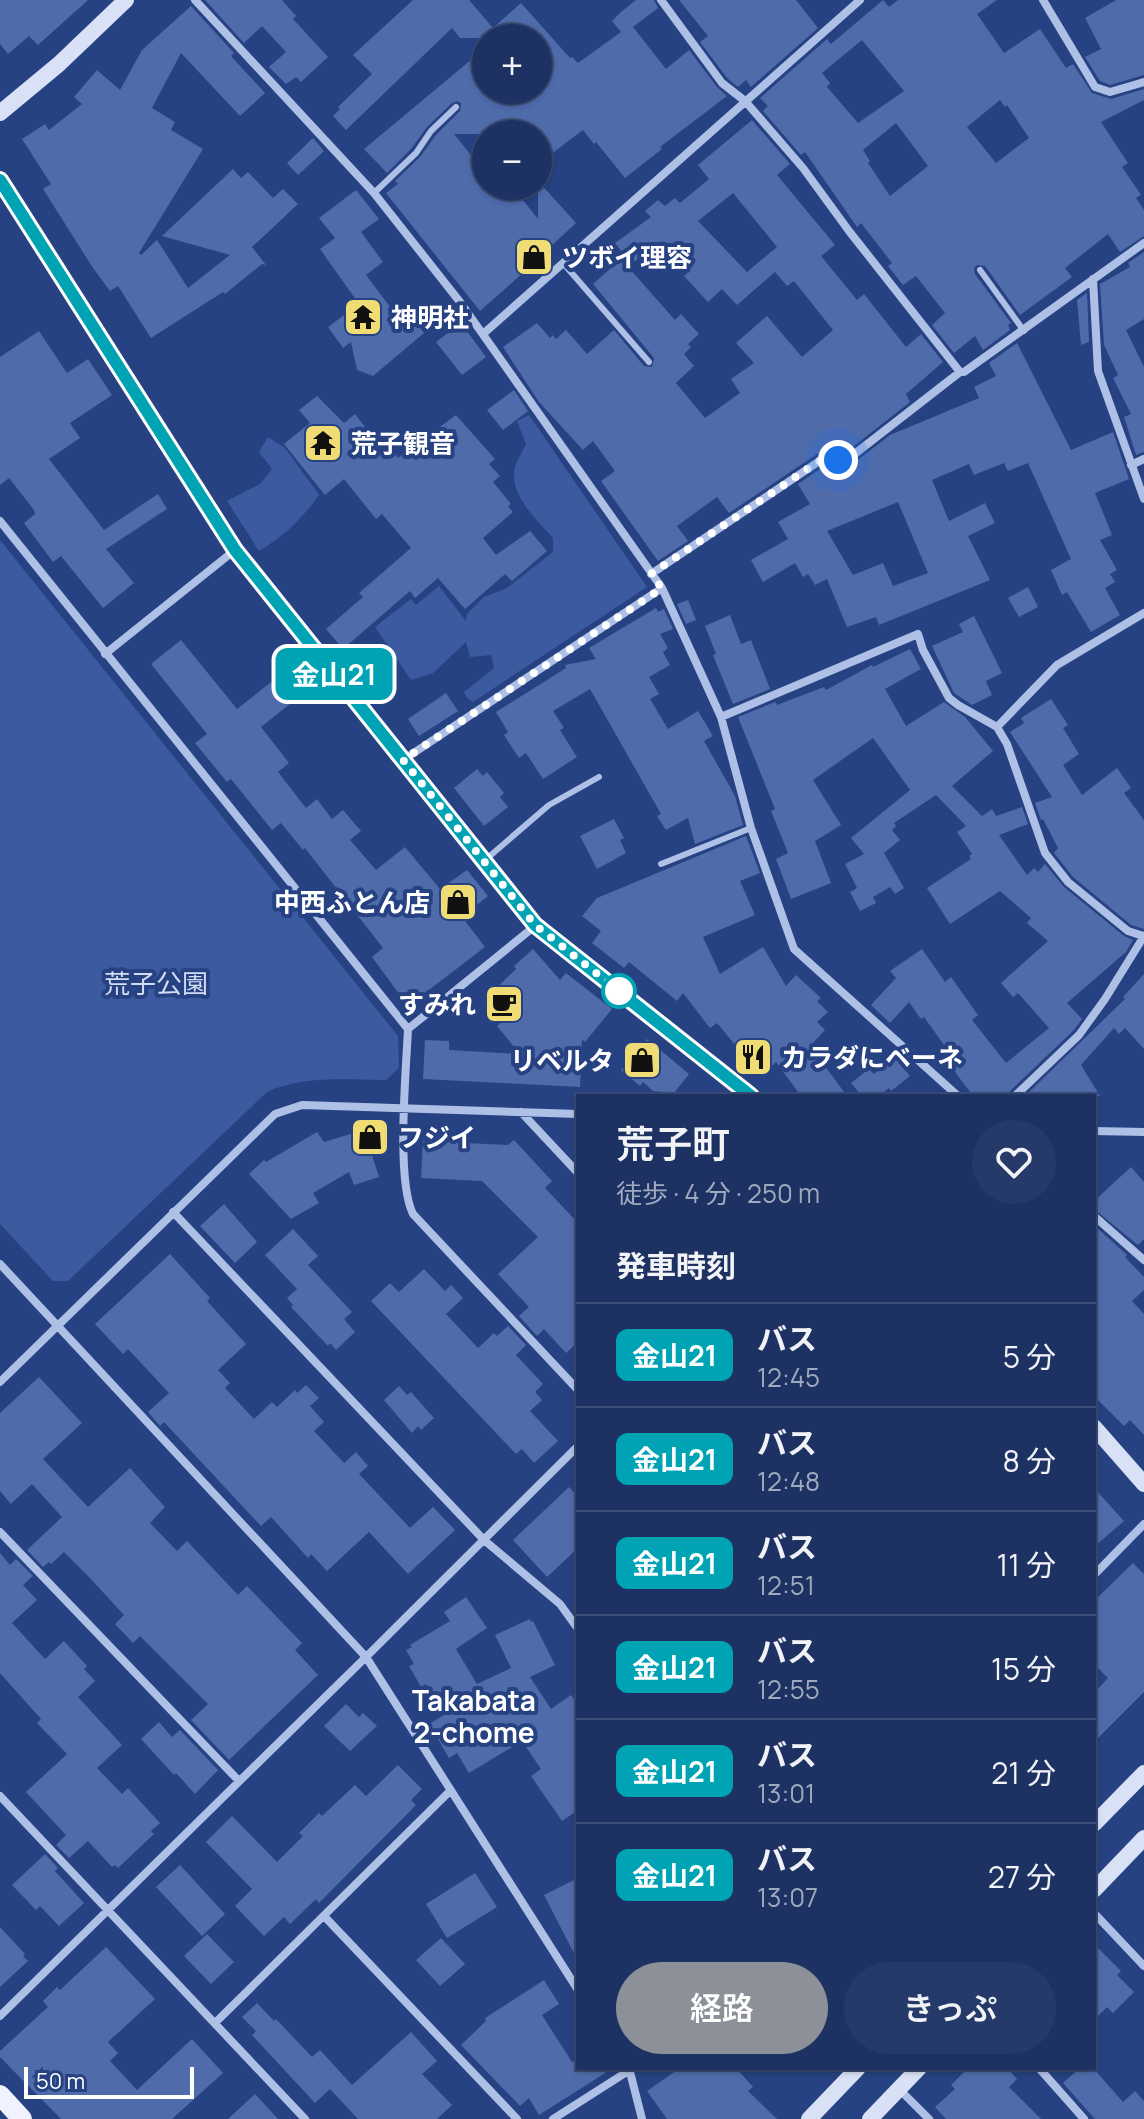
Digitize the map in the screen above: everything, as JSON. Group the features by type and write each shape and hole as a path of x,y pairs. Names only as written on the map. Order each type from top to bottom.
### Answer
{"main road":[{"path":"0,2095 22,2119"}],"street":[{"path":"0,113 59,64 126,0"},
{"path":"195,0 374,193 483,334 662,588 721,717 751,828 794,949 956,1094"},
{"path":"661,0 722,83 745,101 803,168 960,372"},
{"path":"483,334 860,0"},
{"path":"1043,0 1095,87 1110,92 1144,82"},
{"path":"0,180 235,550 535,925 748,1094"},
{"path":"651,574 821,460 852,456 960,372 1024,331 1144,243"},
{"path":"1093,279 1098,371 1144,499"},
{"path":"1131,465 1144,459"},
{"path":"0,521 408,1029 404,1108 406,1200 413,1214 576,1388"},
{"path":"105,654 235,550"},
{"path":"403,760 662,588"},
{"path":"997,727 1057,665 1144,613"},
{"path":"721,717 918,634 923,650 949,698 997,727 1007,744 1045,853 1068,882 1128,931 1144,936 1079,1035 1017,1094"},
{"path":"408,1029 535,925"},
{"path":"0,1382 275,1114 302,1105 576,1114"},
{"path":"521,1112 576,1171"},
{"path":"1096,1131 1144,1132"},
{"path":"173,1212 484,1540 560,1604 576,1626"},
{"path":"1096,1218 1144,1260"},
{"path":"0,1264 366,1657 576,1987"},
{"path":"1096,1429 1144,1484"},
{"path":"0,2016 576,1448"},
{"path":"1096,1573 1144,1524"},
{"path":"0,1532 239,1781"},
{"path":"1096,1822 1144,1773"},
{"path":"215,2023 450,1791"},
{"path":"0,1796 305,2119"},
{"path":"1096,1888 1144,1838"},
{"path":"1096,1915 1144,1966"},
{"path":"324,1916 517,2119"},
{"path":"553,2119 629,2070"},
{"path":"631,2070 642,2119"},
{"path":"809,2119 853,2070"},
{"path":"870,2119 917,2070"},
{"path":"1041,2070 1084,2119"},
{"path":"899,2089 929,2119"}],"lane":[{"path":"374,193 416,153 431,131 456,107"},
{"path":"563,263 649,362"},
{"path":"980,270 1024,331"},
{"path":"484,861 549,805 599,777"},
{"path":"661,864 751,828"}],"green space":[{"path":"529,415 647,587 473,702 464,692 494,668 491,655 470,657 466,642 433,673 411,680 375,627 411,599 416,605 439,586 466,621 467,614 484,597 507,588 553,552 553,538 525,506 514,477 516,464 526,444 517,421"},
{"path":"268,437 285,448 319,495 292,526 259,551 227,501 260,484 272,469 259,452"},
{"name":"荒子公園","path":"0,540 398,1036 399,1068 386,1080 310,1081 267,1092 68,1281 53,1281 0,1224"}],"building":[{"path":"0,0 88,0 38,45 29,36 8,54 0,44"},
{"path":"205,0 282,0 296,16 293,19 328,57 301,82 296,77 286,84 269,67 286,52 262,26 244,43"},
{"path":"413,0 469,0 490,24 472,24 472,38 460,38 452,28 346,130 333,116 340,109 338,107 372,74 353,55"},
{"path":"636,0 654,0 658,8 633,27 666,69 689,50 727,96 625,178 583,130 552,153 552,120 472,120 472,134 454,134 472,156 472,200 523,200 538,219 538,200 552,200 552,196 576,223 549,248 553,252 527,275 524,272 480,311 386,193 398,184 395,181 460,111 461,103 452,103 387,173 364,149 472,59 472,104 552,104 552,38 578,63 621,32 612,21"},
{"path":"679,0 796,0 818,28 751,87 746,80 738,87 727,78 700,42 708,36"},
{"path":"883,0 889,7 898,0 997,0 977,14 1004,53 1040,29 1066,68 1073,64 1092,93 1111,99 1144,89 1144,100 1101,122 1128,163 1122,167 1141,195 1136,198 1144,210 1144,236 1120,252 1108,234 1065,268 1072,277 1020,315 985,266 977,265 975,274 1011,323 1008,325 1010,330 983,350 975,336 954,353 932,325 945,313 916,276 903,285 888,266 892,263 861,223 857,227 805,152 801,155 763,111 768,106 760,98 827,39 831,44","holes":["862,40 904,91 858,123 827,87 830,83 822,73","1000,100 1005,107 1007,105 1029,138 996,163 967,127","896,123 928,166 890,196 863,150"]},
{"path":"1116,0 1144,0 1144,75 1110,85 1100,81 1085,57 1101,49 1085,18"},
{"path":"521,3 540,24 497,24"},
{"path":"191,6 265,93 240,116 181,53 152,108 175,122 171,130 203,149 139,253 141,255 157,240 188,288 230,255 162,236 233,169 241,178 248,172 273,198 283,189 298,204 252,247 266,265 262,264 225,294 223,292 151,338 118,286 110,291 93,268 43,189 51,184 22,139 45,124 49,130 82,104 74,97 97,70 120,90 142,50"},
{"path":"752,120 790,164 777,175 835,245 821,256 857,300 864,294 906,347 921,334 943,362 906,394 910,402 849,450 817,454 729,513 717,497 677,526 688,541 658,561 601,481 615,471 593,441 583,450 539,402 503,347 537,323 550,338 553,335 556,339 566,330 587,354 614,330 644,366 652,367 654,358 593,284 621,259 675,320 681,314 699,334 688,344 691,347 684,354 694,366 676,383 705,418 740,393 731,379 754,363 736,343 767,316 802,357 833,330 794,281 787,286 775,272 737,305 722,289 708,302 684,276 689,271 662,241 631,264 615,243 651,217 645,211 658,200 665,206 675,198 680,203 709,179 698,165","holes":["733,193 777,247 747,272 698,221"]},
{"path":"313,138 324,151 298,175 287,163"},
{"path":"356,190 379,219 361,232 383,262 366,275 403,324 412,317 424,333 373,376 357,370 351,342 343,348 328,327 359,304 320,249 335,238 319,218"},
{"path":"1144,252 1144,319 1126,330 1144,367 1144,452 1136,455 1124,417 1131,414 1113,378 1118,375 1104,345 1100,284 1130,267 1128,263"},
{"path":"1087,293 1089,342 1081,345 1077,300"},
{"path":"461,323 486,357 462,375 436,342"},
{"path":"39,331 67,373 88,359 112,395 70,423 80,438 49,459 104,530 158,494 167,509 106,549 134,583 103,608 61,556 53,562 24,523 35,514 34,510 9,478 0,485 0,357"},
{"path":"1017,343 1071,450 1113,432 1129,479 1095,493 1112,535 1100,540 1117,570 1110,574 1115,582 1105,588 1120,615 1091,632 1067,592 1062,595 1051,570 1071,559 1028,463 1008,471 1004,463 974,475 969,464 932,480 949,521 985,503 995,523 968,536 990,580 879,625 876,617 847,627 827,579 815,585 808,574 803,577 795,563 763,582 751,560 788,539 778,522 810,504 798,484 823,467 854,463 890,435 979,398 974,387 996,376 989,363","holes":["898,502 928,573 893,586 883,563 853,575 827,531"]},
{"path":"514,390 528,411 503,430 487,410"},
{"path":"317,396 344,423 355,414 378,444 384,440 398,458 456,415 495,459 489,464 500,476 493,482 511,504 508,506 513,512 483,538 496,555 530,531 547,551 512,581 505,574 465,609 438,578 415,598 410,591 343,649 326,629 363,597 359,593 411,548 382,514 376,519 344,479 325,495 284,444 310,423 299,410"},
{"path":"1028,587 1038,607 1019,617 1008,598"},
{"path":"688,600 696,620 686,624 677,604"},
{"path":"656,608 658,612 664,609 673,629 660,634 668,648 663,652 670,665 649,677 659,694 650,699 668,729 698,711 713,736 704,741 735,796 743,825 695,844 688,818 666,830 657,816 661,814 590,689 553,711 564,728 560,730 577,757 543,779 526,753 519,758 504,735 508,732 496,712 566,668 565,665 596,659 589,648"},
{"path":"730,615 741,644 751,640 770,689 733,704 705,626"},
{"path":"974,616 1002,673 986,681 992,695 972,705 954,693 932,646 963,632 959,624"},
{"path":"181,640 237,709 298,661 316,683 261,727 289,763 278,772 306,808 317,799 332,819 343,810 361,831 350,840 376,870 405,847 440,889 467,870 488,896 462,917 485,947 408,1006 372,957 383,948 305,848 303,850 281,823 272,830 231,779 227,782 195,743 207,734 151,664"},
{"path":"910,649 921,669 885,689 906,726 944,702 965,717 993,751 952,786 982,816 992,809 996,816 1022,807 1028,824 999,835 1027,875 1034,868 1038,872 1045,864 1064,887 1133,940 1126,952 1067,1003 1082,1019 1009,1094 972,1094 943,1056 949,1052 909,1002 890,1023 871,1005 896,978 890,971 922,949 945,982 951,977 978,1015 972,1020 1006,1063 1049,1028 1018,993 1013,997 1001,983 1048,941 1027,923 1031,918 1000,891 950,924 927,888 971,859 969,856 972,854 957,832 966,826 936,795 894,823 896,826 892,830 900,840 884,853 904,888 895,894 890,887 873,897 876,903 860,911 850,892 857,888 845,864 864,854 851,838 910,790 873,738 813,780 841,825 815,841 831,883 791,899 776,859 788,853 771,811 775,809 738,717 775,702 777,705 824,687 826,690"},
{"path":"446,693 458,711 419,736 408,719"},
{"path":"1051,699 1068,725 1063,728 1079,754 1063,765 1082,795 1117,768 1131,788 1124,793 1144,820 1144,929 1131,925 1073,877 1054,853 1058,848 1035,803 1052,797 1010,732 1024,723 1021,718"},
{"path":"477,769 483,776 487,772 504,793 500,797 508,807 484,826 454,788"},
{"path":"614,819 624,838 620,840 626,853 597,869 580,836"},
{"path":"746,836 760,873 740,881 755,915 703,937 720,974 763,947 786,986 796,975 821,998 817,1001 828,1012 817,1022 825,1030 810,1046 846,1094 800,1094 776,1062 763,1075 753,1066 751,1068 738,1055 741,1052 717,1023 710,1028 683,993 677,1001 629,962 624,968 592,943 601,931 582,916 597,898"},
{"path":"533,949 560,980 566,973 612,1009 585,1042 582,1039 580,1087 423,1079 425,1040 449,1041 449,1050 520,1054 497,1026 504,1019 486,998"},
{"path":"1144,974 1144,1049 1125,1028 1119,1034 1114,1028 1081,1065 1100,1096 1027,1094 1125,999 1123,997"},
{"path":"647,1039 689,1074 674,1093 653,1091 643,1082 640,1086 621,1070"},
{"path":"894,1057 910,1076 891,1091 889,1088 882,1094 860,1094 851,1083 869,1069 874,1074"},
{"path":"374,1127 379,1143 369,1146 379,1177 354,1185 349,1172 313,1193 319,1203 291,1219 249,1174 264,1160 266,1162 317,1132 324,1142"},
{"path":"514,1140 552,1181 545,1188 576,1221 576,1344 566,1353 544,1329 537,1336 519,1316 529,1307 498,1274 538,1237 482,1181 421,1178 423,1141 508,1145"},
{"path":"1131,1167 1144,1182 1144,1239 1138,1245 1096,1211 1096,1199"},
{"path":"224,1204 257,1242 235,1263 200,1226"},
{"path":"1096,1227 1127,1255 1125,1257 1144,1277 1144,1290 1132,1301 1144,1314 1144,1435 1130,1420 1124,1426 1096,1398"},
{"path":"293,1229 318,1256 308,1265 352,1312 344,1319 355,1332 336,1350 330,1343 328,1346 291,1307 293,1305 287,1298 297,1289 265,1255"},
{"path":"170,1254 246,1344 218,1370 230,1383 225,1388 254,1419 272,1402 277,1407 295,1390 297,1393 306,1385 319,1398 310,1406 324,1422 314,1431 344,1463 356,1452 368,1466 359,1474 410,1528 433,1507 455,1530 408,1574 369,1532 327,1571 311,1554 308,1558 271,1517 261,1526 164,1422 160,1426 148,1412 169,1393 128,1349 123,1354 95,1324"},
{"path":"424,1269 445,1291 451,1285 463,1298 446,1314 478,1348 494,1333 497,1336 508,1326 526,1345 516,1355 543,1384 535,1392 542,1400 530,1411 558,1441 534,1463 522,1449 516,1454 371,1301 390,1283 399,1292"},
{"path":"39,1377 82,1423 43,1459 88,1507 130,1468 165,1507 150,1523 177,1551 187,1541 238,1595 247,1586 302,1643 295,1650 318,1675 229,1760 191,1720 208,1704 140,1636 133,1643 115,1624 124,1615 89,1577 64,1552 43,1567 27,1550 62,1517 32,1484 11,1504 0,1491 0,1413"},
{"path":"399,1386 407,1395 411,1392 434,1418 421,1430 418,1426 412,1433 384,1400"},
{"path":"569,1487 576,1495 576,1550 547,1577 513,1540"},
{"path":"1096,1490 1124,1521 1096,1545"},
{"path":"0,1553 10,1565 16,1559 33,1576 23,1585 37,1600 12,1623 45,1659 64,1641 87,1666 84,1669 95,1681 78,1697 122,1745 97,1768 122,1794 128,1788 160,1823 151,1831 154,1834 118,1868 115,1865 112,1867 88,1841 69,1858 56,1845 66,1835 26,1792 67,1754 37,1723 41,1719 0,1673"},
{"path":"1133,1563 1144,1574 1144,1692 1096,1740 1096,1691 1108,1678 1096,1666 1096,1599"},
{"path":"466,1597 487,1628 456,1649 477,1684 511,1668 495,1635 530,1619 533,1621 555,1665 530,1677 551,1709 571,1695 576,1701 576,1811 562,1821 531,1776 541,1769 522,1741 469,1773 457,1753 449,1758 429,1724 444,1715 426,1684 421,1687 409,1666 414,1664 406,1650 450,1621 444,1612"},
{"path":"346,1704 359,1717 363,1713 377,1726 350,1751 324,1726"},
{"path":"159,1722 172,1737 180,1730 218,1770 195,1794 141,1739"},
{"path":"398,1765 422,1789 411,1800 416,1805 319,1903 316,1899 290,1924 284,1917 264,1936 235,1906 252,1889 206,1842 232,1816 277,1862 303,1836 299,1833 319,1813 322,1816 355,1785 366,1796"},
{"path":"45,1854 58,1868 55,1871 84,1903 59,1926 40,1906 36,1910 12,1885"},
{"path":"180,1865 225,1914 202,1936 156,1887"},
{"path":"475,1873 497,1907 447,1938 426,1904"},
{"path":"576,1879 576,1957 544,1895"},
{"path":"0,1927 28,1961 0,1987"},
{"path":"207,1934 234,1962 211,1984 184,1956"},
{"path":"441,1938 465,1964 440,1986 416,1960"},
{"path":"1096,1946 1121,1971 1117,1975 1134,1992 1113,2013 1107,2007 1096,2018"},
{"path":"106,1947 155,1999 108,2042 118,2053 110,2061 137,2090 192,2039 223,2073 172,2119 61,2119 0,2057 0,2051 48,2007 43,2001 57,1987 60,1990"},
{"path":"544,1980 559,2004 542,2015 572,2062 576,2059 576,2070 610,2070 539,2115 529,2098 520,2106 461,2045 486,2021 485,2018"},
{"path":"257,2003 312,2057 320,2050 352,2085 411,2032 437,2061 422,2074 452,2105 437,2119 358,2119 330,2089 315,2103 252,2035 256,2031 242,2017"},
{"path":"677,2070 738,2070 753,2087 748,2091 777,2119 667,2119 647,2091"},
{"path":"966,2070 1009,2070 1017,2079 1009,2087 1041,2119 946,2119 935,2107 955,2089 951,2085"},
{"path":"1078,2070 1095,2070 1123,2102 1135,2091 1144,2101 1144,2119 1095,2119 1063,2083"},
{"path":"255,2094 278,2119 228,2119"}],"bus line":[{"name":"金山21","path":"0,180 235,550 535,925 748,1094"}],"place":[{"name":"ツボイ理容","path":"534,257"},
{"name":"神明社","path":"363,317"},
{"name":"荒子観音","path":"323,443"},
{"name":"中西ふとん店","path":"458,902"},
{"name":"すみれ","path":"504,1004"},
{"name":"カラダにベーネ","path":"753,1057"},
{"name":"リベルタ","path":"642,1060"},
{"name":"フジイ","path":"370,1137"}],"district":[{"name":"Takabata 2-chome","path":"474,1716"}],"route":[{"path":"619,991 535,925 403,760 662,588 651,574 821,460 838,460"}]}
